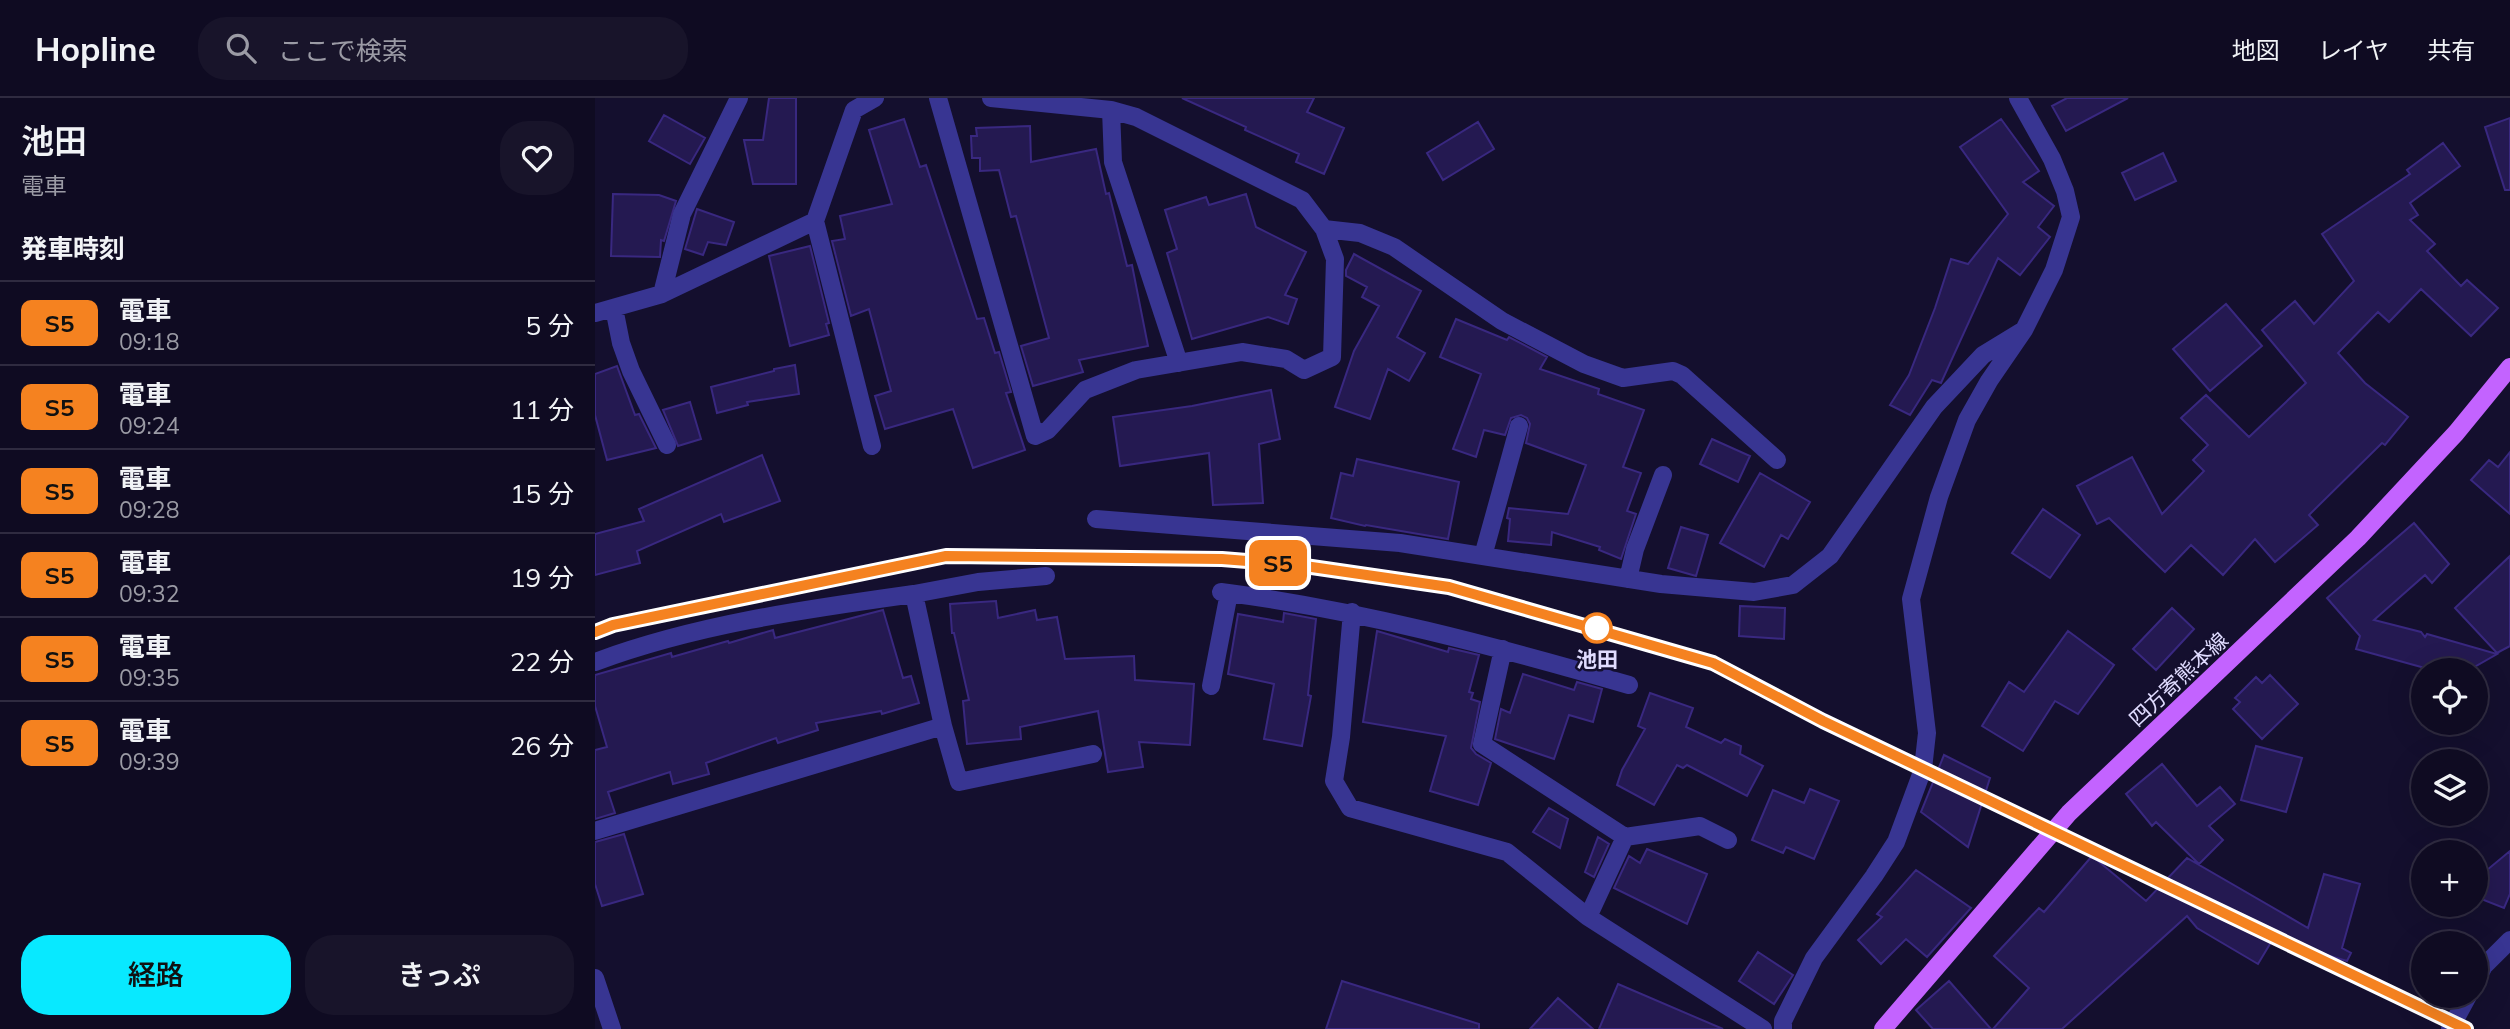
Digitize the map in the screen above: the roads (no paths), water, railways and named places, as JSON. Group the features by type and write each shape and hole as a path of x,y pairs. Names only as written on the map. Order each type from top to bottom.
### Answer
{"main road":[{"name":"四方寄熊本線","path":"1883,1029 2069,813 2358,538 2456,433 2510,367"}],"street":[{"path":"662,294 682,214 739,98"},
{"path":"872,446 815,221 854,110 876,98"},
{"path":"938,98 1035,436 1048,430 1085,390 1136,370 1242,352 1286,359 1304,370 1332,357 1335,260 1324,229 1302,200 1136,117 1111,110 991,98"},
{"path":"1783,1029 1783,1021 1814,958 1896,842 1923,769 1927,733 1911,599 1939,497 1967,420 1989,381 2024,330 2054,270 2071,217 2065,191 2052,159 2018,98"},
{"path":"1111,110 1113,162 1179,363"},
{"path":"595,313 662,294 815,221"},
{"path":"1324,229 1360,233 1394,247 1502,321 1584,363 1623,378 1673,371 1682,374 1777,460"},
{"path":"614,308 631,371 667,445"},
{"path":"1096,519 1400,543 1628,579 1754,592 1793,585 1830,555 1934,407 1983,355 2024,330"},
{"path":"1483,556 1519,426"},
{"path":"1628,579 1635,549 1663,475"},
{"path":"595,662 623,652 773,614 978,582 1046,576"},
{"path":"1211,686 1225,593 1352,612 1503,649 1629,685"},
{"path":"914,594 943,726 959,782 1093,754"},
{"path":"1352,612 1341,737 1334,781 1350,808 1507,852 1588,917 1763,1029"},
{"path":"1503,649 1482,744 1625,837 1700,826 1728,840"},
{"path":"595,831 943,726"},
{"path":"1588,917 1625,837"},
{"path":"2488,962 2510,940"},
{"path":"595,978 612,1029"},
{"path":"2450,1029 2461,1008"}],"railway":[{"path":"595,632 613,625 946,556 1222,559 1298,565 1449,588 1713,663 1823,721"}],"train":[{"name":"S5","path":"595,632 613,625 946,556 1222,559 1356,572 1449,587 1713,663 1823,721 2466,1029"}],"place":[{"name":"池田","path":"1597,628"}]}
